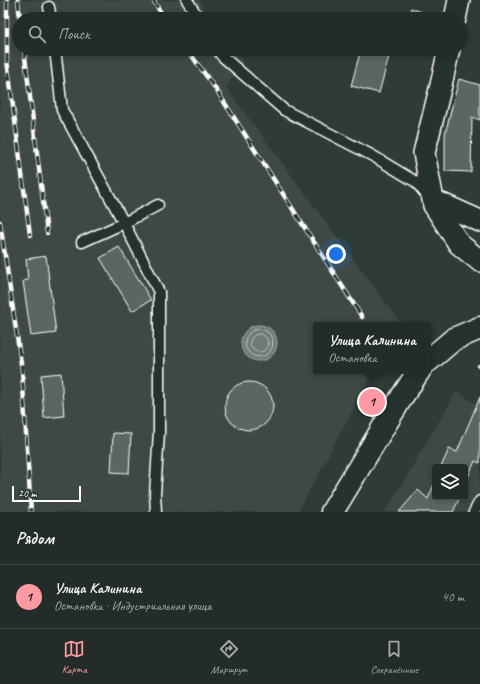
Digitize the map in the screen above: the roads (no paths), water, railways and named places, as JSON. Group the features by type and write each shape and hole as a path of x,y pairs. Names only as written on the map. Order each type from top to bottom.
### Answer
{"street":[{"path":"456,12 459,0"},
{"path":"447,56 424,153 434,205 459,244 480,261"},
{"path":"434,205 442,204 480,221"},
{"path":"431,358 454,339 480,328"},
{"path":"332,512 402,395 417,374"}],"lane":[{"path":"187,0 195,12"},
{"path":"49,7 50,12"},
{"path":"56,56 62,110 124,223 159,292 159,432 155,494 156,512"},
{"path":"222,56 284,110 373,156 416,182 434,205"},
{"path":"82,242 124,223 158,205"},
{"path":"474,512 480,501"}],"water":[{"path":"263,325 272,330 276,336 276,350 272,356 263,361 255,361 246,356 242,350 241,339 246,330 252,326"}],"railway":[{"path":"7,0 7,60 30,235"},
{"path":"18,0 19,12"},
{"path":"153,0 161,12"},
{"path":"25,56 47,233"},
{"path":"192,56 217,91 362,317"},
{"path":"0,222 22,370 31,512"}],"place":[{"name":"Улица Калинина","path":"372,402"}]}
